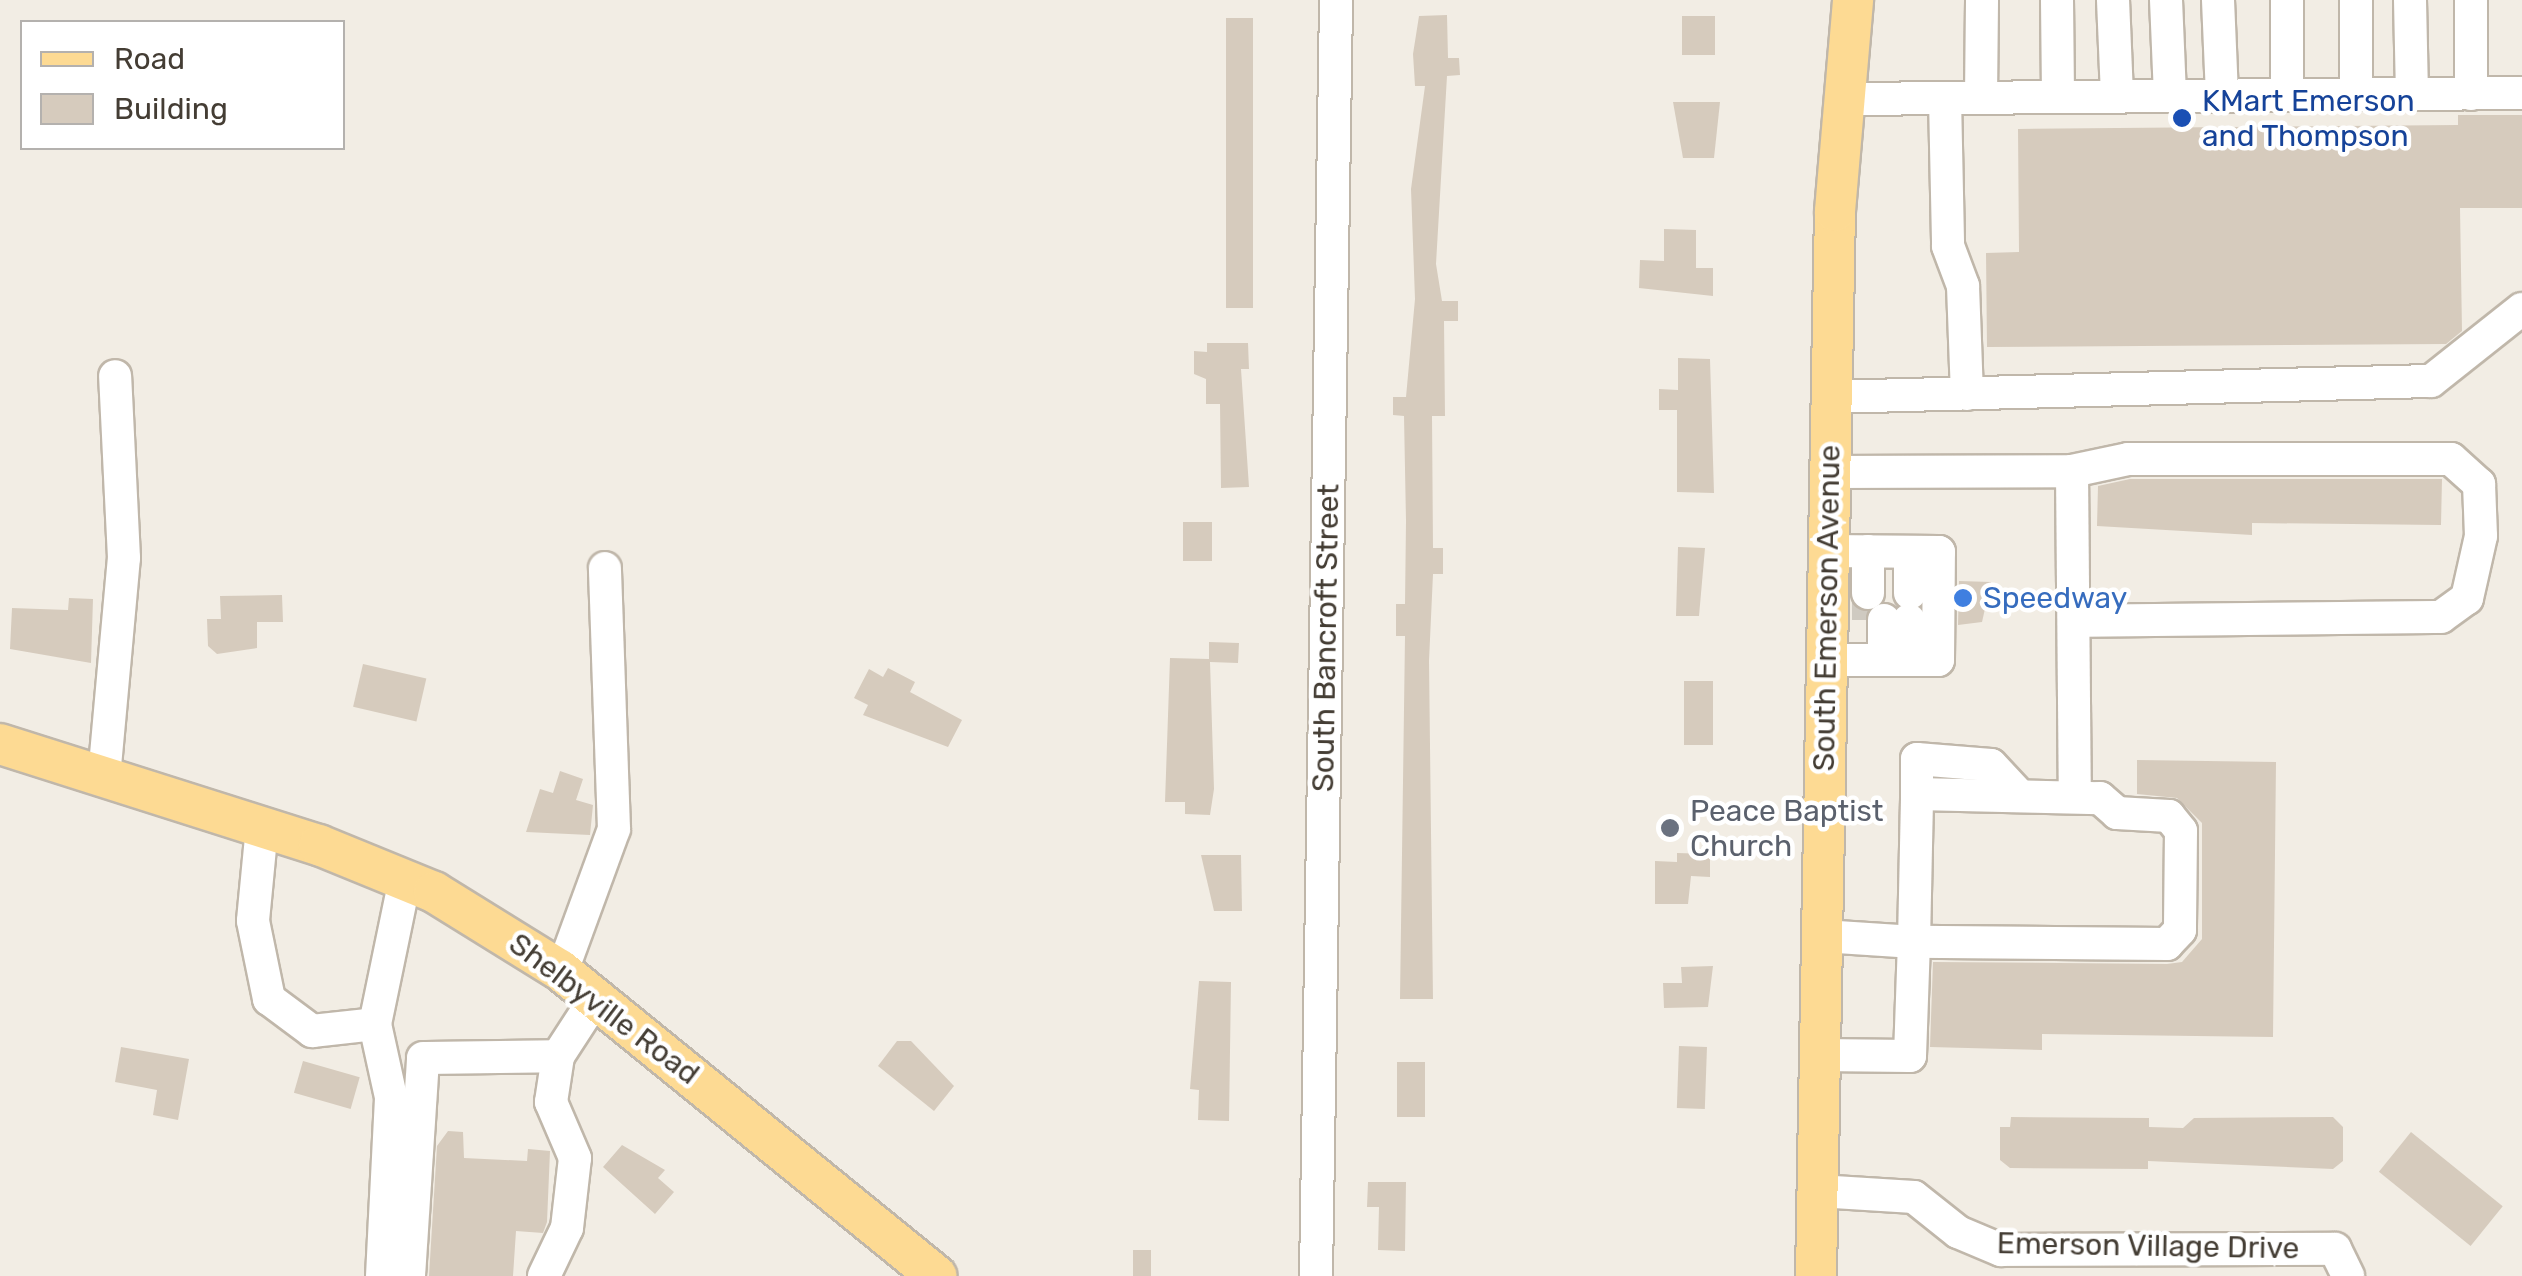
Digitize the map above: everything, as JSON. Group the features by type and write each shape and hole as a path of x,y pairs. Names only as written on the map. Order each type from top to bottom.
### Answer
{"main road":[{"name":"South Emerson Avenue","path":"1816,1276 1831,397 1845,99 1854,0"},
{"name":"Shelbyville Road","path":"0,744 262,827 405,879 562,971 936,1276"}],"street":[{"name":"South Bancroft Street","path":"1316,1276 1336,0"},
{"path":"1982,0 1982,98"},
{"path":"2057,0 2058,96"},
{"path":"2112,0 2117,96"},
{"path":"2166,0 2170,95"},
{"path":"2218,0 2222,94"},
{"path":"2287,94 2288,0"},
{"path":"2356,0 2356,94"},
{"path":"2410,0 2412,94"},
{"path":"2471,0 2471,94"},
{"path":"1845,99 2522,94"},
{"path":"1945,98 1948,246 1963,286 1967,394"},
{"path":"1831,397 2431,381 2522,309"},
{"path":"104,777 124,558 115,376"},
{"path":"1830,472 2072,472 2128,458 2452,458 2479,484 2481,536 2466,598 2442,617 2078,621"},
{"path":"2072,472 2078,621 2075,797"},
{"path":"1826,660 1938,660 1939,552 1828,551"},
{"path":"1887,660 1888,552"},
{"path":"562,971 614,829 605,568"},
{"path":"1820,1055 1910,1056 1914,942 1917,794 2075,797 2177,823 2174,939 1914,942 1822,936"},
{"path":"262,827 253,921 269,999 312,1032 375,1024"},
{"path":"382,1276 392,1097 375,1024 405,879"},
{"path":"544,1276 567,1228 575,1158 550,1102 558,1056 595,999"},
{"path":"409,1276 423,1058 558,1056"},
{"name":"Emerson Village Drive","path":"1818,1191 1914,1197 1958,1232 2002,1250 2315,1262 2334,1249 2348,1276"}],"building":[{"path":"1447,15 1448,58 1459,58 1460,75 1447,76 1436,264 1442,301 1458,301 1458,321 1444,321 1445,416 1432,416 1433,548 1443,548 1443,574 1433,574 1429,661 1433,999 1400,999 1405,636 1396,636 1396,604 1405,604 1406,521 1404,416 1393,415 1393,397 1406,397 1415,299 1411,189 1425,86 1415,86 1413,54 1419,16"},
{"path":"1682,16 1715,16 1715,55 1682,55"},
{"path":"1226,18 1253,18 1253,308 1226,308"},
{"path":"1673,102 1720,102 1714,158 1683,158"},
{"path":"2458,115 2522,115 2522,208 2460,208 2462,331 2446,344 1987,347 1986,253 2019,252 2018,129 2458,125"},
{"path":"1664,229 1696,230 1696,268 1713,268 1713,296 1639,288 1640,260 1664,261"},
{"path":"1207,343 1248,343 1249,369 1241,369 1249,487 1221,488 1220,404 1206,404 1206,379 1194,374 1194,351 1207,352"},
{"path":"1678,358 1710,359 1714,493 1677,492 1677,410 1659,410 1659,389 1678,390"},
{"path":"2130,479 2442,479 2441,525 2252,523 2252,535 2097,526 2098,486"},
{"path":"1183,522 1212,522 1212,561 1183,561"},
{"path":"1678,547 1705,548 1699,616 1676,616"},
{"path":"1959,581 1991,582 1982,622 1958,625"},
{"path":"282,595 283,622 257,622 257,648 217,654 208,646 207,619 221,619 220,596"},
{"path":"69,598 93,599 91,663 10,649 12,608 68,610"},
{"path":"1209,642 1239,643 1238,663 1210,662 1214,789 1210,815 1185,814 1185,802 1165,802 1170,658 1209,659"},
{"path":"363,664 426,679 416,721 353,707"},
{"path":"888,668 915,682 910,692 962,720 948,747 863,715 868,705 854,698 869,669 883,677"},
{"path":"1684,681 1713,681 1713,745 1684,745"},
{"path":"2137,760 2276,762 2273,1037 2042,1034 2042,1050 1930,1047 1933,962 2167,964 2182,962 2202,939 2202,823 2177,798 2137,794"},
{"path":"560,771 583,779 576,800 593,805 590,835 526,832 540,789 553,793"},
{"path":"1677,853 1710,854 1710,877 1691,876 1688,904 1655,904 1655,861 1677,862"},
{"path":"1201,855 1241,855 1242,911 1214,911"},
{"path":"1713,966 1708,1007 1664,1008 1663,983 1682,983 1681,967"},
{"path":"1199,981 1231,982 1229,1121 1198,1120 1199,1090 1190,1089"},
{"path":"897,1041 911,1041 954,1086 934,1111 878,1066"},
{"path":"1679,1046 1707,1047 1705,1109 1677,1108"},
{"path":"121,1047 189,1059 178,1120 153,1115 157,1090 115,1082"},
{"path":"303,1061 360,1077 351,1109 294,1093"},
{"path":"1397,1062 1425,1062 1425,1117 1397,1117"},
{"path":"2011,1117 2149,1118 2149,1127 2183,1128 2194,1118 2333,1117 2343,1127 2343,1161 2333,1169 2148,1161 2148,1169 2010,1168 2000,1160 2000,1127 2010,1127"},
{"path":"448,1131 463,1132 464,1158 527,1161 528,1149 550,1151 547,1222 543,1233 516,1231 513,1276 429,1276 437,1146"},
{"path":"2411,1132 2503,1206 2471,1246 2379,1172"},
{"path":"622,1145 665,1170 658,1178 674,1192 655,1214 603,1167"},
{"path":"1368,1182 1406,1182 1405,1251 1378,1250 1379,1207 1367,1207"},
{"path":"1133,1250 1151,1250 1151,1276 1133,1276"}],"tunnel":[{"path":"1868,593 1868,620"}],"place":[{"name":"KMart Emerson and Thompson","path":"2182,118"},
{"name":"Speedway","path":"1963,598"},
{"name":"Peace Baptist Church","path":"1670,828"}]}
